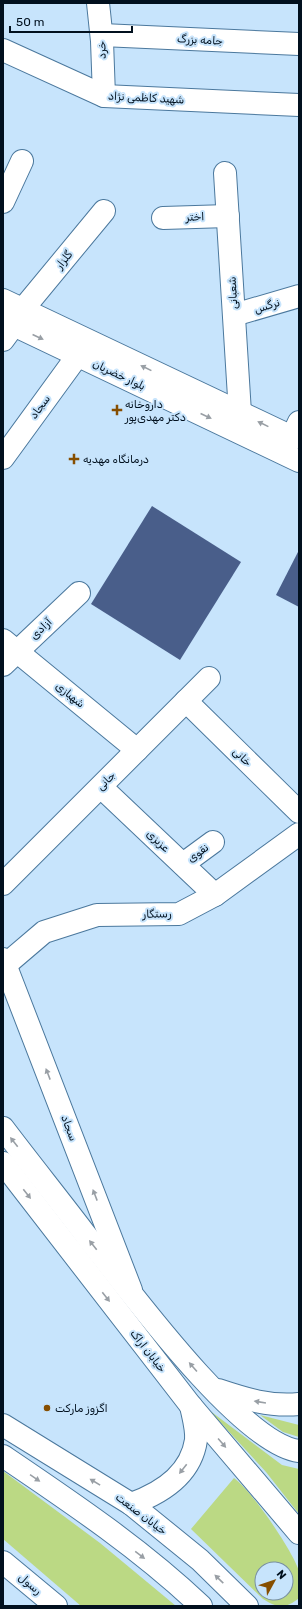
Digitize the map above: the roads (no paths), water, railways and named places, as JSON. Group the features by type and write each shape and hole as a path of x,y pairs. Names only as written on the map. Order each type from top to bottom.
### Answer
{"street":[{"name":"خرد","path":"98,3 102,35 104,96"},
{"name":"جامه بزرگ","path":"102,35 299,44"},
{"name":"شهید کاظمی نژاد","path":"3,50 104,96 299,105"},
{"path":"3,202 22,162"},
{"name":"شعبانی","path":"226,173 240,413"},
{"name":"گلزار","path":"11,324 104,211"},
{"name":"اختر","path":"162,218 228,216"},
{"name":"نرگس","path":"234,315 299,296"},
{"name":"بلوار خضریان","path":"3,300 11,324 299,461"},
{"name":"بلوار خضریان","path":"11,324 240,413 297,432"},
{"name":"سجاد","path":"3,458 78,355"},
{"name":"آزادی","path":"8,652 78,593"},
{"name":"شهبازی","path":"8,652 137,750"},
{"name":"جانی","path":"3,884 209,678"},
{"name":"خانی","path":"186,701 299,812"},
{"name":"عزیزی","path":"101,787 215,895"},
{"name":"رستگار","path":"4,964 44,932 97,915 179,914 215,895 299,834"},
{"name":"نقوی","path":"183,864 213,842"},
{"name":"سجاد","path":"4,964 134,1297"},
{"name":"خیابان اراک","path":"3,1128 134,1297 212,1388 245,1419 273,1441 299,1451"},
{"name":"خیابان اراک","path":"3,1163 191,1406 299,1533"},
{"path":"212,1388 249,1401 272,1404 299,1404"},
{"path":"131,1504 150,1497 168,1485 183,1471 191,1457 196,1438 191,1406"},
{"name":"خیابان صنعت","path":"3,1424 131,1504 200,1560 247,1606"},
{"path":"3,1456 61,1495 166,1574 201,1606"},
{"name":"رسول","path":"3,1562 56,1606"}],"place":[{"name":"داروخانه دکتر مهدی‌پور","path":"117,410"},
{"name":"درمانگاه مهدیه","path":"74,459"},
{"name":"اگزوز مارکت","path":"47,1408"}]}
